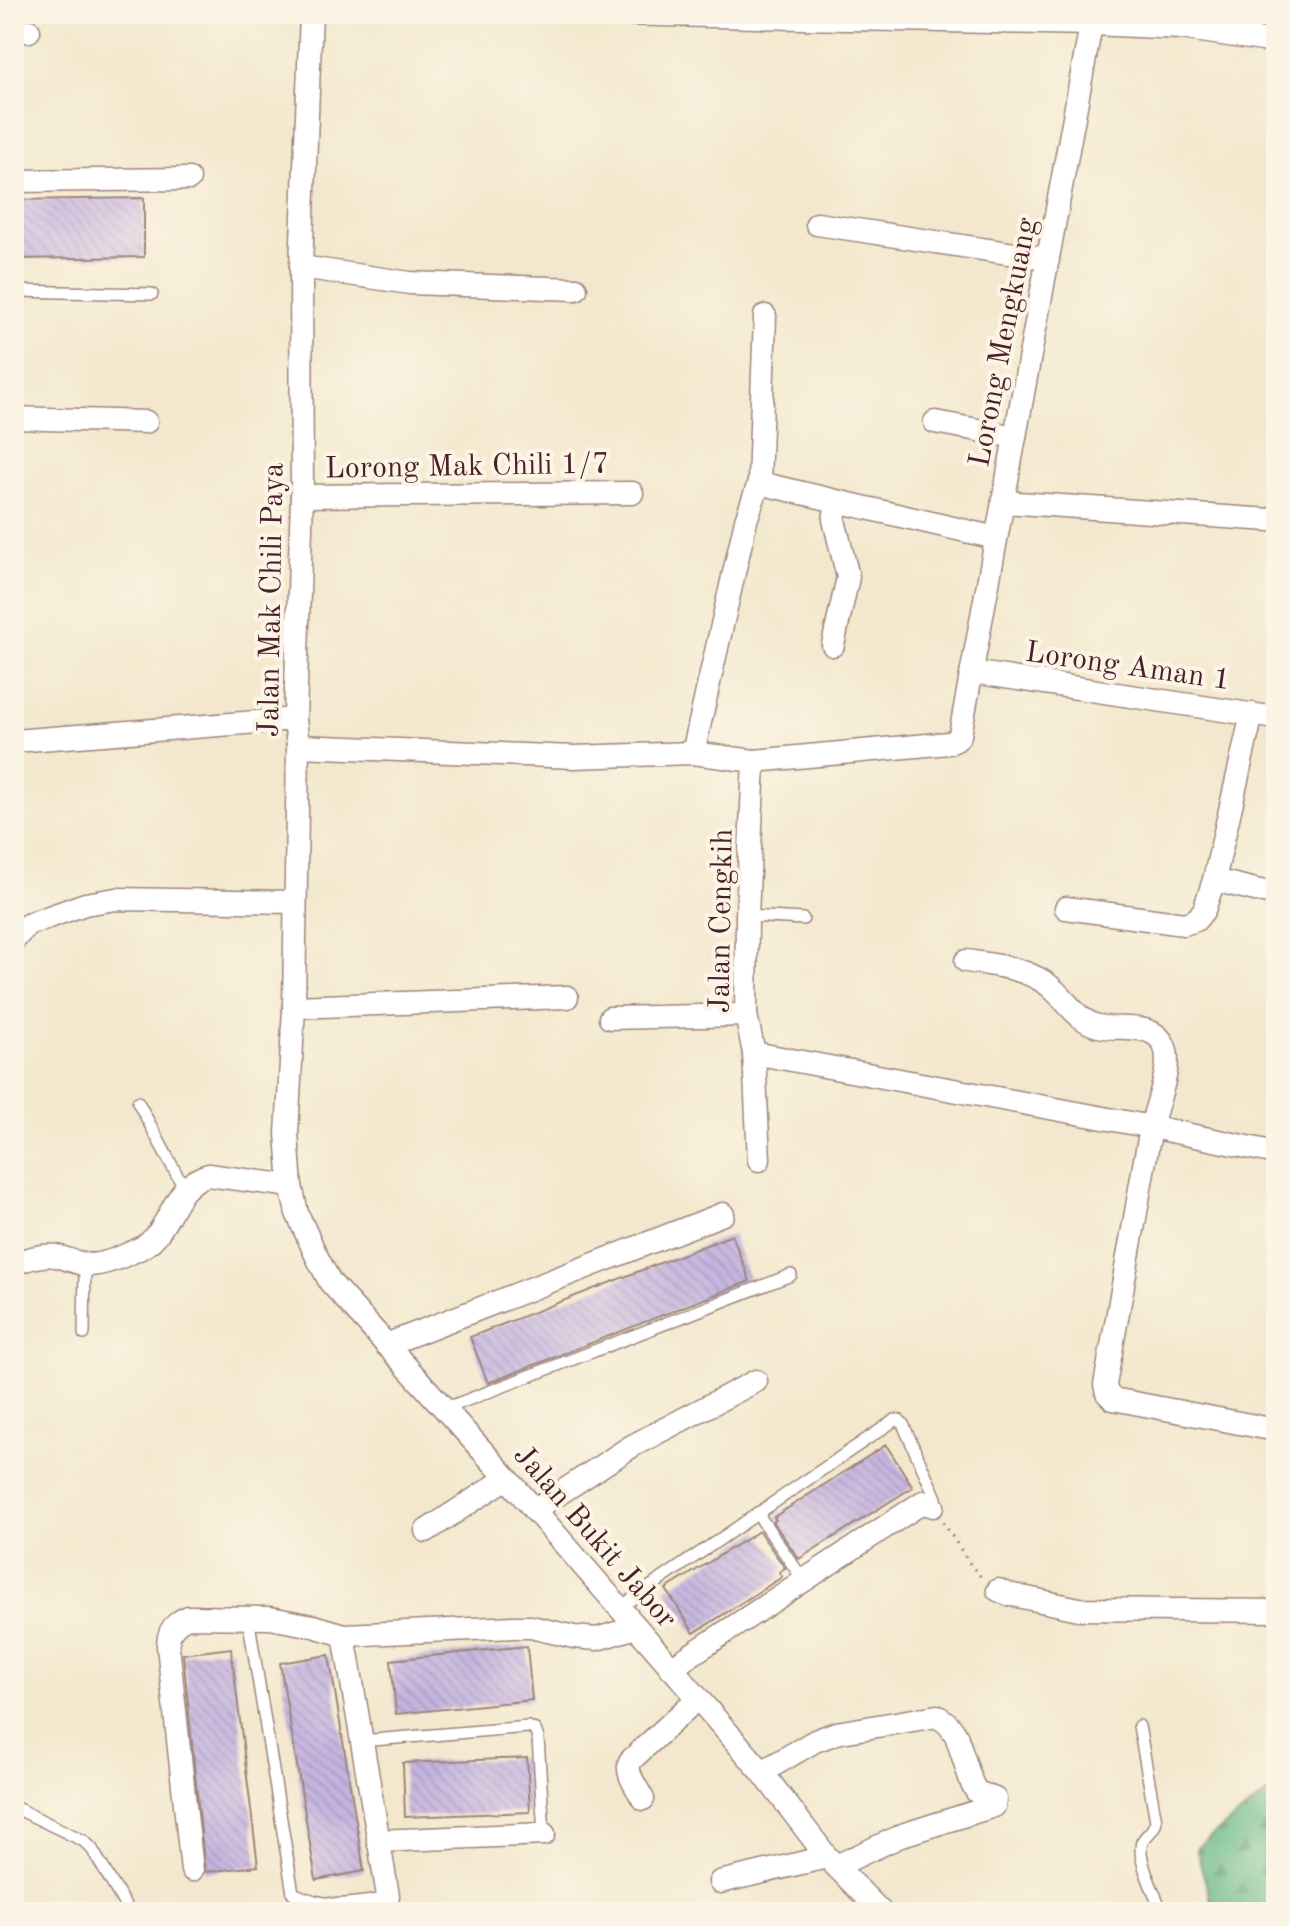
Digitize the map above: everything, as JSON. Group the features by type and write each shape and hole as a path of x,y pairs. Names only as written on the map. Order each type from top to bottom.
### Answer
{"street":[{"name":"Jalan Mak Chili Paya","path":"291,1186 287,1134 294,1007 298,746 295,719 302,496 301,267 311,14"},
{"path":"614,14 1182,21 1276,42"},
{"name":"Lorong Mengkuang","path":"754,761 949,743 960,735 1092,19"},
{"path":"14,181 189,179"},
{"path":"817,224 1048,259"},
{"path":"301,267 410,283 576,289"},
{"path":"693,753 746,520 759,483 765,316"},
{"path":"14,418 146,422"},
{"path":"935,422 1015,437"},
{"path":"759,483 996,538"},
{"name":"Lorong Mak Chili 1/7","path":"302,496 632,493"},
{"path":"833,645 848,577 834,520 837,502"},
{"path":"1003,502 1270,520 1276,517"},
{"name":"Lorong Aman 1","path":"972,672 1276,718"},
{"path":"1066,908 1184,924 1196,920 1204,910 1214,880 1252,714"},
{"path":"14,741 295,719"},
{"path":"298,746 574,757 693,753 754,761"},
{"name":"Jalan Cengkih","path":"754,761 746,1015 754,1053 1276,1153"},
{"path":"1214,880 1276,895"},
{"path":"14,940 27,925 85,904 116,899 295,902"},
{"path":"966,961 1012,968 1033,976 1048,985 1078,1016 1098,1026 1153,1032 1167,1054 1105,1385 1107,1393 1113,1399 1276,1430"},
{"path":"294,1007 567,997"},
{"path":"610,1018 746,1015"},
{"path":"754,1053 759,1160"},
{"path":"14,1263 48,1255 85,1265 98,1265 150,1243 184,1188 197,1178 208,1175 291,1186"},
{"name":"Jalan Bukit Jabor","path":"291,1186 302,1225 330,1282 507,1478 762,1772 832,1861 881,1912"},
{"path":"386,1345 723,1214"},
{"path":"534,1510 632,1446 756,1381"},
{"path":"426,1531 507,1478"},
{"path":"671,1668 923,1502 933,1506"},
{"path":"998,1590 1079,1609 1276,1611"},
{"path":"192,1870 168,1637 178,1621 188,1617 248,1617 294,1622 344,1635 531,1627 597,1639 636,1627"},
{"path":"344,1635 388,1896"},
{"path":"643,1799 629,1774 630,1761 698,1698"},
{"path":"720,1882 832,1861 994,1806 995,1799 977,1792 956,1735 937,1716 836,1733 815,1741 762,1772"},
{"path":"378,1841 544,1834"}],"lane":[{"path":"14,291 152,294"},
{"path":"747,916 803,919"},
{"path":"138,1102 184,1188"},
{"path":"84,1334 85,1265"},
{"path":"444,1410 791,1275"},
{"path":"619,1608 895,1420 903,1424 936,1498 933,1506"},
{"path":"757,1513 804,1581"},
{"path":"248,1617 293,1893 313,1902 342,1906 388,1896"},
{"path":"1139,1726 1156,1821 1154,1830 1143,1839 1140,1853 1162,1912"},
{"path":"361,1741 528,1727 535,1730 544,1834"},
{"path":"14,1807 84,1841 92,1849 129,1912"}],"path":[{"path":"933,1506 970,1564 998,1590"}],"green space":[{"path":"1276,1787 1276,1912 1214,1912 1196,1848"}],"building":[{"path":"144,198 144,257 14,259 14,200"},
{"path":"732,1235 750,1281 488,1383 470,1337"},
{"path":"886,1445 913,1487 799,1559 773,1522 776,1520 774,1517"},
{"path":"759,1531 785,1568 779,1572 782,1577 694,1633 666,1589"},
{"path":"527,1646 532,1700 396,1714 391,1660"},
{"path":"231,1648 258,1866 205,1872 183,1654"},
{"path":"329,1655 364,1871 316,1880 280,1663"},
{"path":"527,1758 530,1812 405,1817 403,1763"}]}
